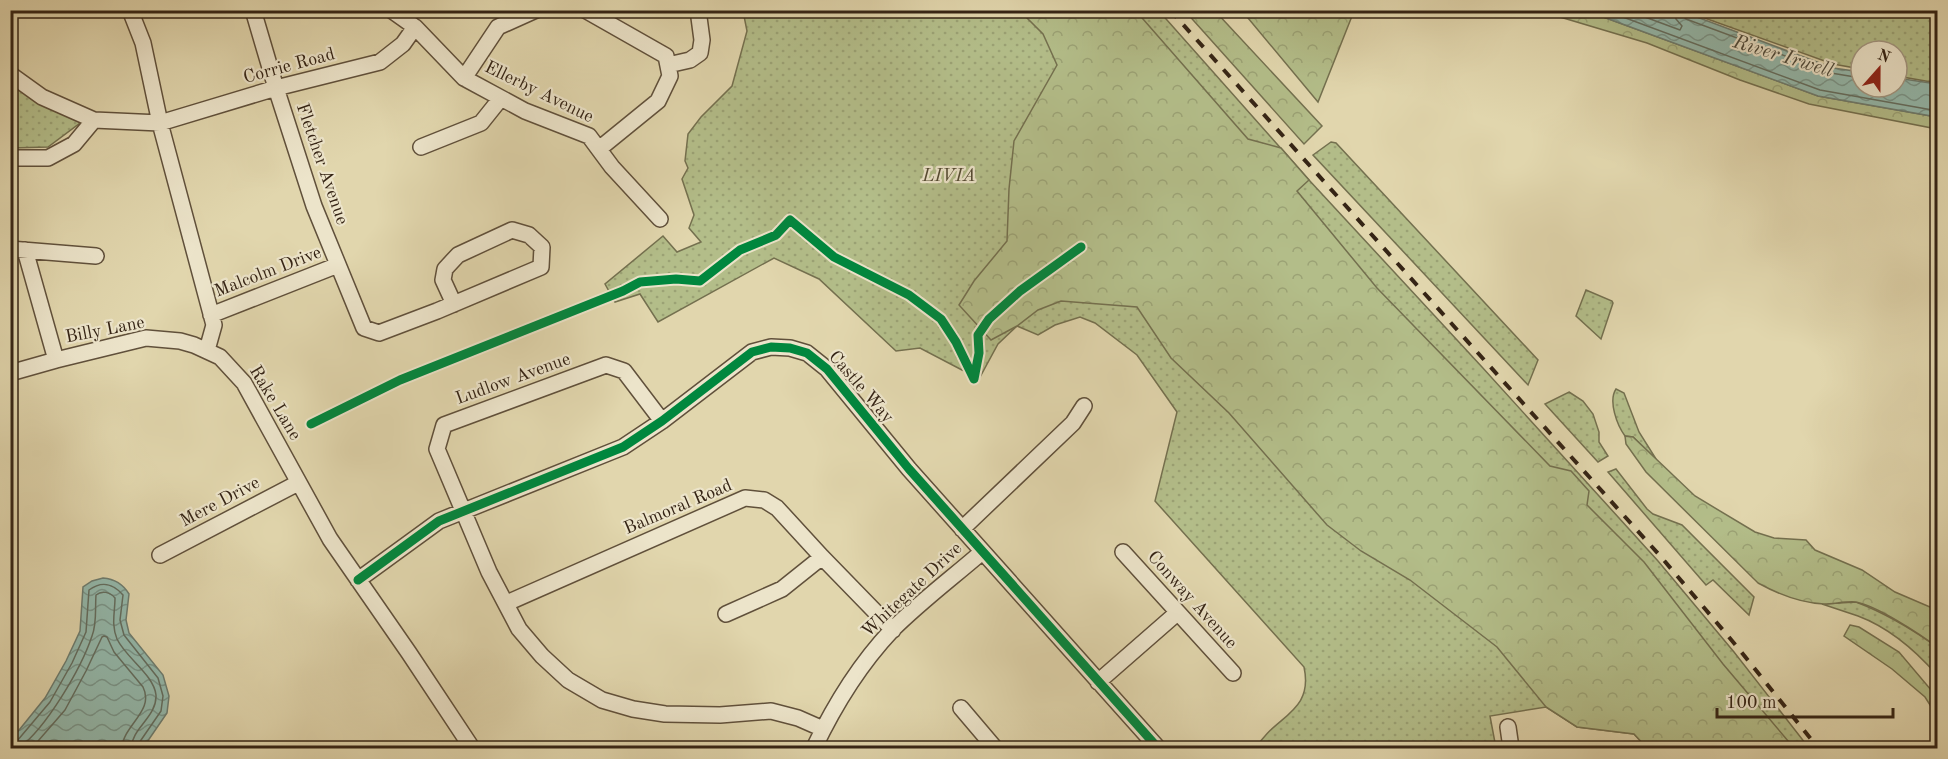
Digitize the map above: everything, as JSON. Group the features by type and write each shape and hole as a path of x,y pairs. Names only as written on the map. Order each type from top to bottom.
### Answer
{"street":[{"path":"130,10 142,43 160,123 214,325 207,350"},
{"name":"Fletcher Avenue","path":"254,10 314,206 364,328 380,333 454,304"},
{"name":"Ellerby Avenue","path":"391,10 416,27 464,78 525,111 589,136 612,167 660,219"},
{"path":"464,78 498,27 536,10"},
{"path":"585,10 666,56 670,76 658,101 599,150"},
{"path":"668,65 690,60 700,52 702,40 698,10"},
{"name":"Corrie Road","path":"94,120 160,123 276,88 380,62 403,44 416,27"},
{"path":"10,74 42,97 94,120 74,144 48,158 10,158"},
{"path":"421,147 481,123 501,98"},
{"path":"512,230 529,235 542,247 541,267 454,304 443,280 446,268 458,255 512,230"},
{"path":"56,360 18,250 96,256"},
{"name":"Malcolm Drive","path":"211,315 338,265"},
{"name":"Billy Lane","path":"10,373 146,338 180,341 207,350"},
{"name":"Castle Way","path":"358,580 439,521 623,447 662,421 752,352 771,347 790,348 814,358 827,369 909,469 1158,748"},
{"name":"Rake Lane","path":"207,350 220,357 244,383 330,539 472,748"},
{"name":"Ludlow Avenue","path":"463,513 437,449 444,425 606,364 624,371 662,421"},
{"path":"962,529 1073,423 1084,406"},
{"name":"Mere Drive","path":"160,555 298,483"},
{"name":"Balmoral Road","path":"507,603 745,498 764,500 777,508 893,630"},
{"path":"463,513 489,572 519,629 567,680 602,700 633,709 665,714 720,715 771,711 798,718 823,729"},
{"name":"Whitegate Drive","path":"814,748 841,696 865,662 893,630 982,552"},
{"name":"Conway Avenue","path":"1122,552 1233,673"},
{"path":"726,614 782,589 822,556"},
{"path":"1098,682 1177,613"},
{"path":"961,708 995,748"},
{"path":"1508,727 1511,748"}],"green space":[{"name":"LIVIA","path":"743,11 1159,11 1309,180 1658,561 1734,652 1809,748 1647,748 1634,734 1577,727 1546,707 1490,716 1496,748 1256,748 1272,728 1298,704 1306,682 1304,667 1155,501 1177,412 1137,355 1095,323 1080,317 1055,325 1038,335 1017,326 998,344 980,377 920,348 896,351 819,279 774,258 658,322 640,294 615,302 605,284 663,236 677,252 701,242 689,228 694,215 682,179 688,168 685,161 688,134 701,117 732,86 747,31"},
{"path":"1020,11 1136,11 1248,139 1281,148 1309,180 1297,191 1377,288 1550,466 1571,471 1589,491 1587,505 1644,562 1723,664 1794,748 1647,748 1634,734 1577,727 1546,707 1497,647 1410,580 1361,551 1327,525 1229,413 1171,358 1137,307 1061,301 1038,310 1017,326 991,340 959,305 974,281 1007,241 1014,141 1057,65 1043,34"},
{"path":"1185,11 1215,11 1322,126 1304,144"},
{"path":"1241,11 1354,11 1318,102 1248,18"},
{"path":"1543,11 1587,11 1818,96 1937,117 1937,129 1809,104 1740,80 1647,43"},
{"path":"1685,11 1937,11 1937,83 1909,78 1909,39 1849,39 1849,67 1833,64"},
{"path":"10,81 84,120 48,147 11,148"},
{"path":"1331,142 1336,143 1538,360 1528,385 1313,155"},
{"path":"1586,290 1613,303 1601,339 1576,316"},
{"path":"1616,389 1624,393 1639,432 1656,459 1633,437 1625,436 1622,431 1613,406"},
{"path":"1569,392 1583,401 1593,414 1599,432 1599,442 1608,456 1598,462 1545,404"},
{"path":"1625,436 1633,437 1695,496 1755,532 1774,538 1806,540 1815,550 1862,570 1895,592 1937,610 1937,647 1898,621 1865,605 1856,602 1824,604 1806,602 1758,583 1646,472 1626,444"},
{"path":"1616,469 1647,509 1653,514 1682,525 1754,597 1749,615 1713,580 1706,585 1608,472"},
{"path":"1856,602 1898,622 1937,647 1937,675 1920,657 1891,633 1870,621 1822,604"},
{"path":"1850,625 1859,627 1899,652 1937,697 1937,716 1925,697 1892,669 1844,636"}],"water":[{"name":"River Irwell","path":"1587,11 1681,11 1833,68 1849,70 1849,99 1909,99 1909,80 1937,84 1937,117 1818,96"},
{"path":"103,578 118,583 129,594 126,620 129,633 163,675 169,696 167,713 143,748 11,748 11,740 45,698 80,631 83,587"}],"railway":[{"path":"1170,10 1662,558 1818,748"}],"cycle path":[{"path":"311,424 400,380 623,291 640,282 676,279 700,281 740,250 776,235 790,220 834,257 909,295 941,319 956,342 974,379 979,353 978,335 989,319 1020,291 1081,247"},
{"path":"358,580 439,521 623,447 662,421 752,352 771,347 790,348 807,353 827,369 909,469 1158,748"}]}
